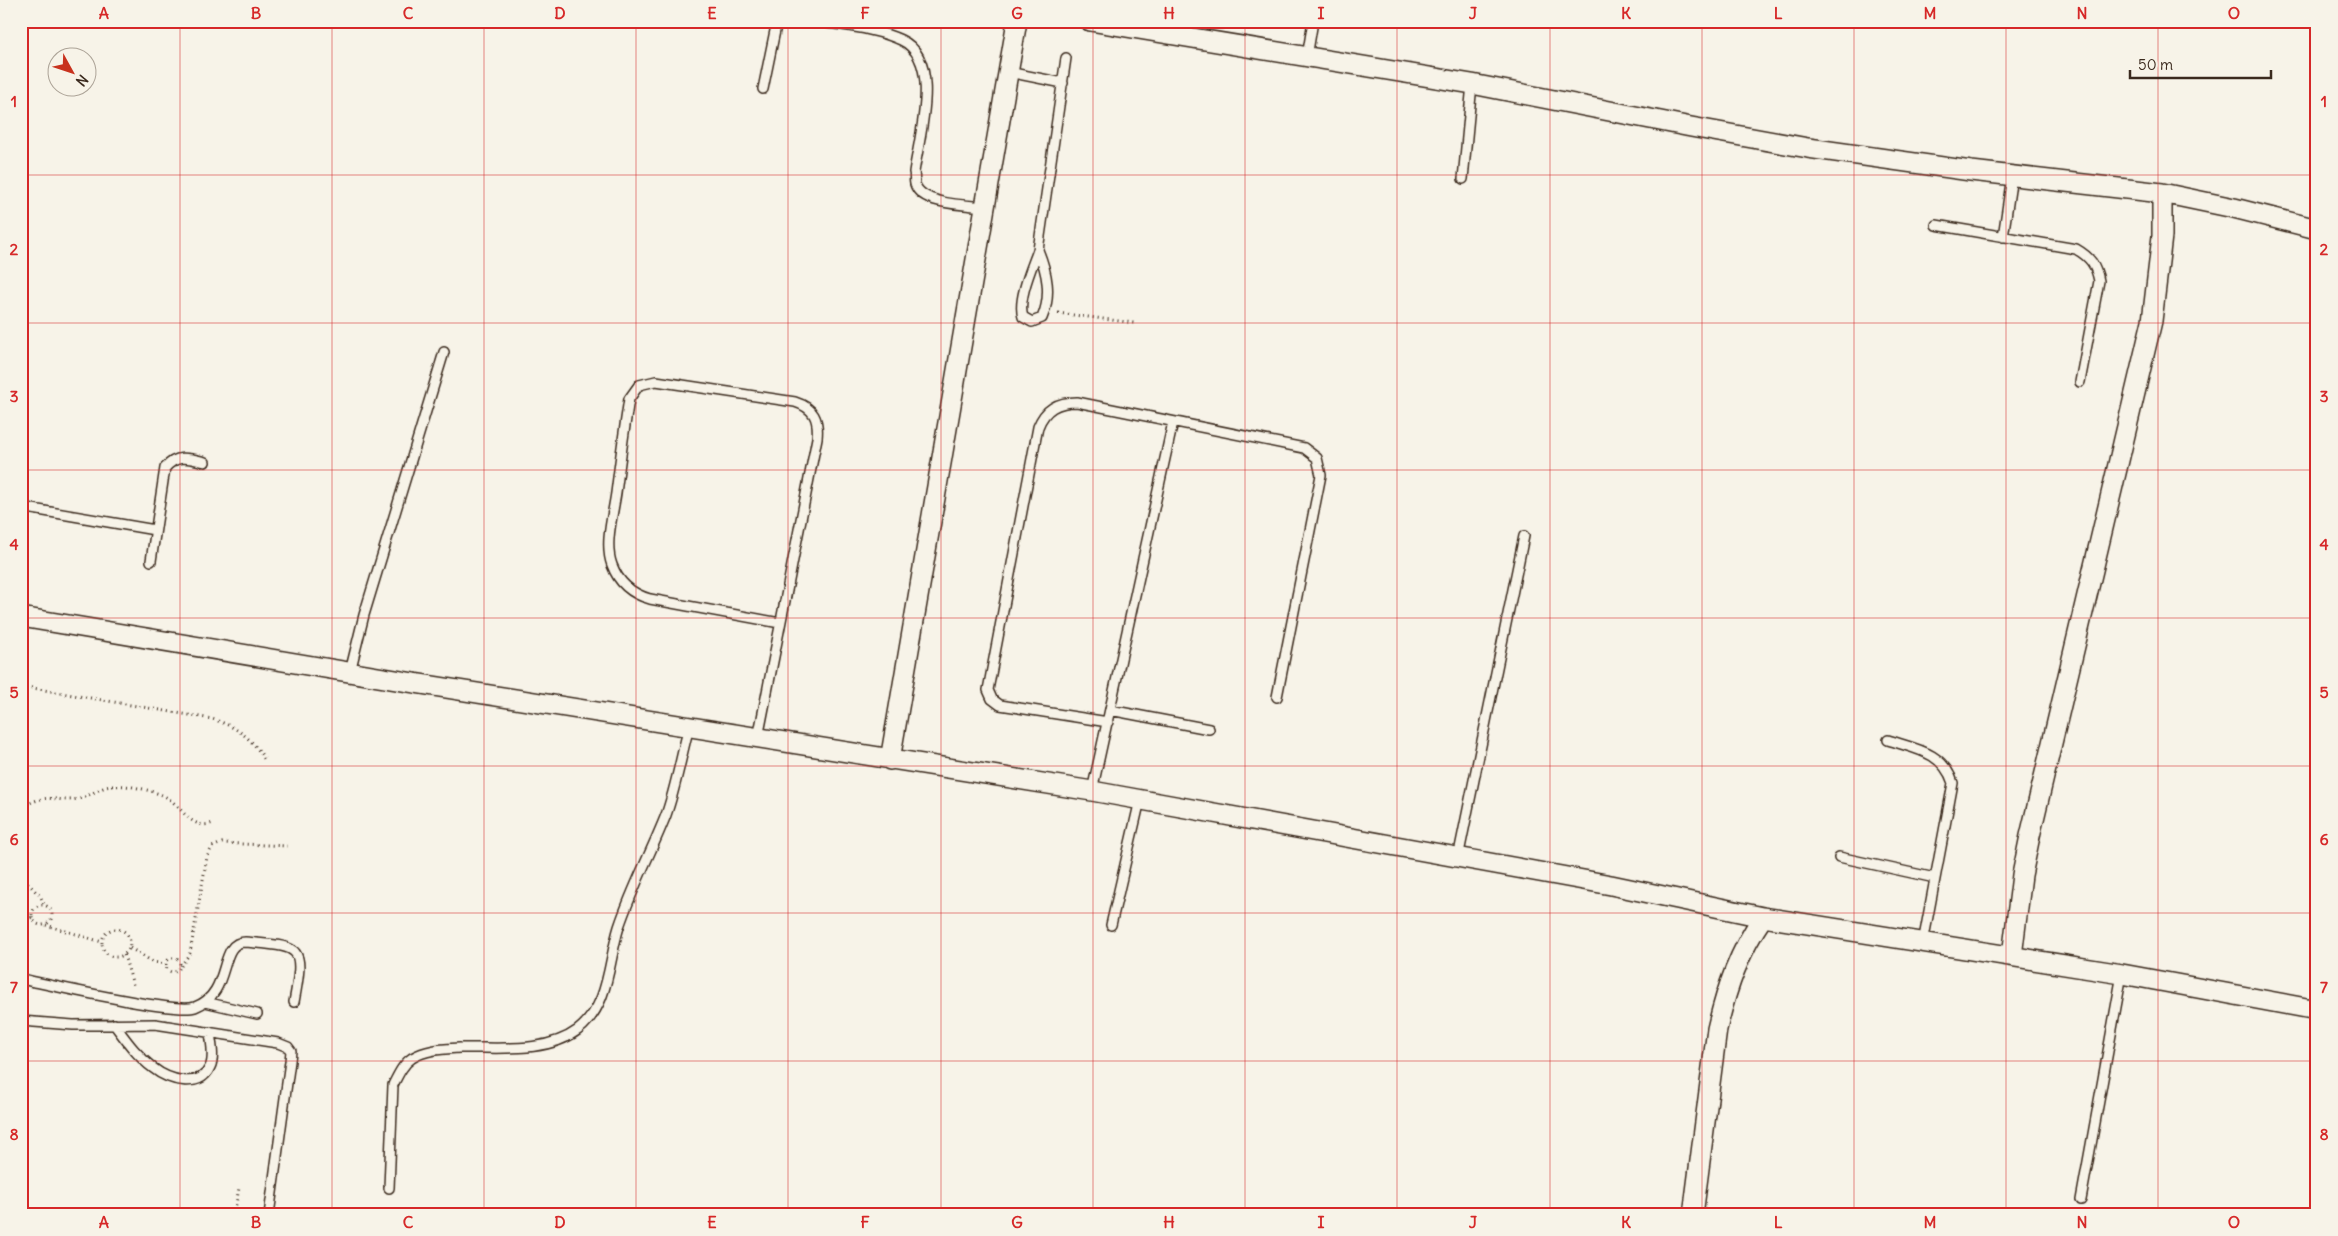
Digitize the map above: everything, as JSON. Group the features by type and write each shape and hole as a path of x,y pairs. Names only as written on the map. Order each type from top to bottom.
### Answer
{"street":[{"path":"890,760 1017,21"},
{"path":"1090,21 1472,84 1808,148 2012,176 2162,193 2234,208 2317,229"},
{"path":"2012,956 2022,876 2030,836 2152,321 2161,245 2162,193"},
{"path":"21,617 890,760 1092,791 1611,885 1763,917 2122,974 2317,1010"},
{"path":"1693,1215 1717,1029 1738,958 1763,917"}],"lane":[{"path":"764,89 777,21"},
{"path":"815,21 886,34 904,40 917,54 925,71 926,90 914,172 915,184 922,194 932,200 986,207"},
{"path":"1307,57 1313,21"},
{"path":"1038,250 1047,280 1047,299 1042,318 1032,322 1027,321 1021,312 1028,278 1038,250 1066,58"},
{"path":"1008,72 1063,83"},
{"path":"1463,179 1472,84"},
{"path":"2003,236 2012,176"},
{"path":"1936,225 2076,249 2088,256 2096,267 2099,281 2098,295 2080,382"},
{"path":"350,672 364,615 444,352"},
{"path":"758,738 817,438 818,426 815,414 807,406 795,402 656,381 639,385 629,399 610,539 611,563 617,576 626,587 643,597 780,623"},
{"path":"1108,722 1000,705 992,699 988,690 1038,427 1048,410 1066,402 1077,402 1304,448 1317,458 1321,474 1277,697"},
{"path":"1092,791 1173,422"},
{"path":"151,561 165,468 170,462 178,458 205,462"},
{"path":"21,507 155,530"},
{"path":"1458,858 1524,536"},
{"path":"1110,710 1210,729"},
{"path":"389,1188 393,1085 400,1071 411,1059 425,1052 440,1049 534,1046 558,1042 578,1030 595,1012 605,990 619,928 667,812 689,727"},
{"path":"1888,740 1938,759 1948,770 1953,783 1922,943"},
{"path":"1112,926 1140,800"},
{"path":"1839,857 1934,878"},
{"path":"21,979 181,1009 194,1008 214,994 221,983 230,949 239,942 282,946 294,951 300,963 294,1002"},
{"path":"2081,1200 2122,974"},
{"path":"205,1002 257,1014"},
{"path":"21,1021 72,1025 155,1024 284,1044 291,1051 269,1215"},
{"path":"114,1024 154,1070 181,1081 193,1082 204,1076 211,1067 210,1032"}],"path":[{"path":"1044,312 1134,323"},
{"path":"21,686 212,719 230,724 245,734 257,747 266,762"},
{"path":"26,805 38,798 79,799 106,787 127,787 164,795 189,820 201,825 208,826 216,822"},
{"path":"21,800 26,805 27,816 21,824"},
{"path":"166,964 166,967 172,972 176,972 190,953 207,857 212,847 222,843 287,846"},
{"path":"21,876 36,890 44,906 48,907 52,914 49,922 45,925"},
{"path":"44,906 36,908 33,917 37,924 102,942"},
{"path":"21,921 33,917"},
{"path":"119,930 128,936 130,948 124,955 112,957 106,954 102,942 108,932 119,930"},
{"path":"130,948 154,962 166,964"},
{"path":"124,955 138,1001"},
{"path":"166,964 168,960 174,958 178,959 181,966"},
{"path":"234,1215 239,1188"}]}
